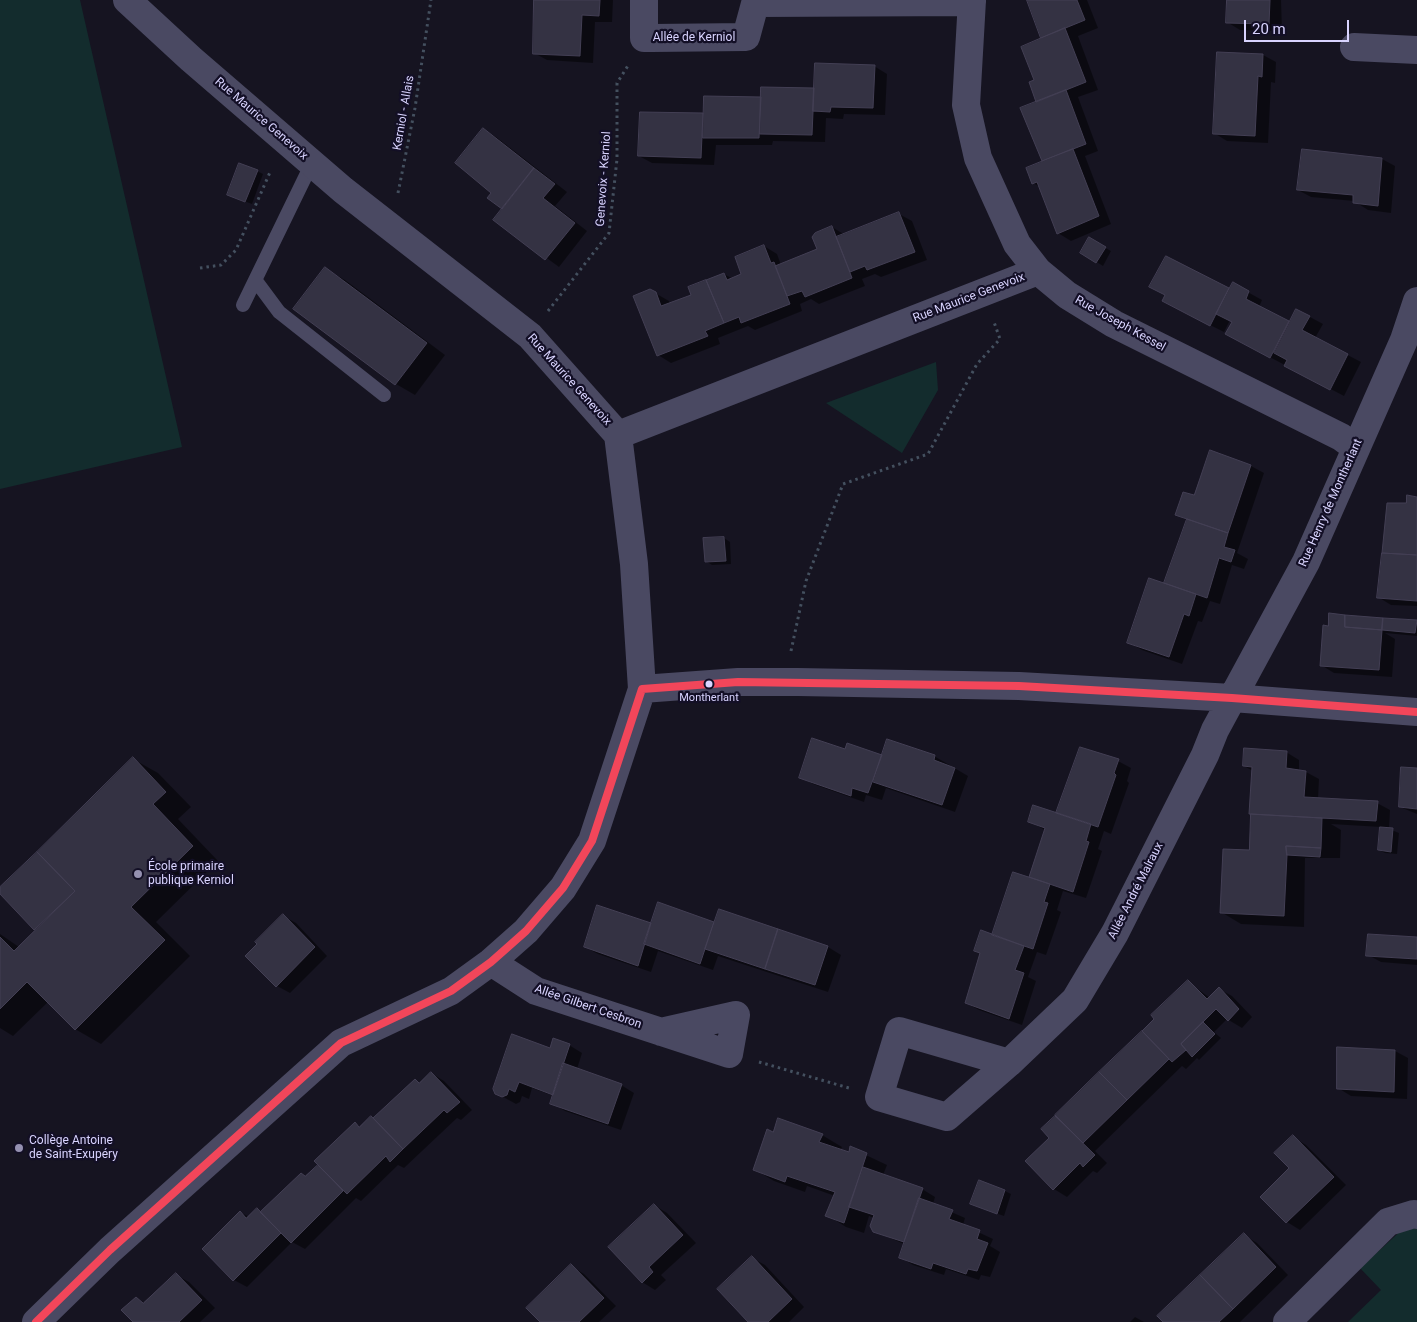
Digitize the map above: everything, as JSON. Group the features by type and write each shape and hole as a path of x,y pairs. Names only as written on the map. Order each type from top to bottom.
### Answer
{"street":[{"name":"Rue Maurice Genevoix","path":"127,0 312,163 391,228 530,336 618,435 1038,271"},
{"name":"Allée de Kerniol","path":"644,0 644,38 746,37 757,1 972,1"},
{"name":"Rue Joseph Kessel","path":"972,1 966,105 978,158 1017,244 1038,271 1067,295 1114,324 1341,437 1356,448"},
{"path":"1354,47 1417,50"},
{"name":"Rue Henry de Montherlant","path":"1232,698 1306,562 1404,340 1417,301"},
{"path":"36,1322 115,1245 341,1043 451,991 491,962 526,931 563,888 592,841 642,689 634,564 618,435"},
{"path":"642,689 766,682 1019,686 1232,698 1417,712"},
{"name":"Allée André Malraux","path":"878,1097 947,1117 1009,1063 1075,1000 1115,933 1232,698"},
{"name":"Allée Gilbert Cesbron","path":"491,962 536,991 730,1054"},
{"path":"661,1032 736,1014 730,1054"},
{"path":"878,1097 899,1032 1009,1063"},
{"path":"1288,1322 1388,1222 1417,1214"}],"lane":[{"path":"242,305 256,281 312,163"},
{"path":"256,281 279,312 384,394"}],"path":[{"name":"Kerniol - Allais","path":"391,228 415,108 431,0"},
{"name":"Genevoix - Kerniol","path":"530,336 609,233 617,159 617,83 630,62 652,38"},
{"path":"200,268 221,265 236,250 284,138"},
{"path":"766,682 791,650 806,581 843,484 928,454 977,364 1000,339 984,291"},
{"path":"730,1054 878,1097"}],"green space":[{"path":"0,0 80,0 182,447 0,489"},
{"path":"936,362 938,390 902,453 826,403"},
{"path":"1404,1228 1417,1229 1417,1322 1348,1322 1381,1290 1360,1268"}],"building":[{"path":"534,0 600,0 599,16 582,15 580,56 533,54"},
{"path":"1027,0 1077,0 1085,20 1041,38"},
{"path":"1227,0 1270,0 1269,24 1226,23"},
{"path":"1065,28 1086,82 1036,102 1029,82 1034,80 1021,47"},
{"path":"1217,52 1263,54 1262,77 1258,76 1255,136 1213,134"},
{"path":"815,63 875,65 873,108 831,107 830,112 813,111"},
{"path":"761,87 814,88 812,135 760,134"},
{"path":"1066,90 1086,144 1042,161 1020,108"},
{"path":"704,96 761,97 759,138 703,138"},
{"path":"640,112 703,113 701,158 638,156"},
{"path":"483,128 534,168 502,209 487,198 491,193 455,163"},
{"path":"1073,149 1099,216 1057,234 1037,182 1032,184 1026,168"},
{"path":"1302,149 1382,158 1378,206 1353,203 1353,195 1297,190"},
{"path":"239,163 258,170 245,202 227,195"},
{"path":"534,168 555,184 543,198 575,223 545,260 493,220"},
{"path":"899,212 915,252 867,270 865,266 850,272 836,237"},
{"path":"832,226 852,278 805,297 802,291 787,296 775,266 817,249 812,237 815,233"},
{"path":"1089,237 1106,247 1096,263 1080,253"},
{"path":"764,245 771,263 774,262 790,304 741,323 739,317 724,323 706,280 724,273 727,280 741,274 735,257"},
{"path":"1166,256 1229,288 1210,326 1162,301 1165,295 1149,287"},
{"path":"325,267 427,343 395,385 293,309"},
{"path":"706,280 724,323 705,331 708,336 657,356 633,296 650,289 656,292 661,306 691,295 688,287"},
{"path":"1233,282 1249,291 1246,299 1289,321 1270,358 1225,334 1232,322 1216,314"},
{"path":"1296,309 1310,316 1302,330 1348,354 1330,390 1284,366 1287,360 1274,353"},
{"path":"1210,450 1251,465 1228,533 1175,515 1183,492 1194,495"},
{"path":"1407,495 1417,497 1417,555 1382,553 1387,503 1406,503"},
{"path":"1187,519 1228,533 1224,547 1235,550 1231,562 1219,558 1207,598 1164,583"},
{"path":"724,537 726,561 705,562 703,538"},
{"path":"1382,553 1417,555 1417,601 1377,598"},
{"path":"1149,578 1196,594 1189,616 1184,614 1169,657 1127,643"},
{"path":"1329,613 1345,615 1345,627 1382,630 1379,670 1320,666 1323,625 1328,626"},
{"path":"1345,615 1383,618 1382,630 1345,627"},
{"path":"1383,618 1417,620 1415,633 1382,630"},
{"path":"812,738 845,749 847,743 882,755 868,793 852,788 851,796 799,778"},
{"path":"887,739 935,755 934,760 955,768 942,805 873,782"},
{"path":"1080,747 1119,759 1114,773 1116,775 1098,827 1056,813"},
{"path":"1244,748 1287,751 1286,768 1306,771 1304,797 1378,801 1376,821 1249,814 1252,767 1243,766"},
{"path":"133,757 166,792 153,804 193,846 131,907 165,940 75,1030 27,982 0,1009 0,937 14,951 75,891 37,852"},
{"path":"1401,767 1417,768 1417,809 1399,807"},
{"path":"1033,805 1091,824 1086,841 1089,842 1073,892 1029,877 1045,828 1028,822"},
{"path":"1251,814 1322,818 1321,848 1286,846 1284,916 1220,913 1223,849 1249,850"},
{"path":"1380,827 1393,828 1391,852 1378,850"},
{"path":"1286,846 1321,848 1320,857 1287,855"},
{"path":"37,852 75,891 34,930 0,894 0,887"},
{"path":"1013,872 1050,884 1044,902 1048,903 1033,949 992,935"},
{"path":"658,902 714,922 700,964 644,944"},
{"path":"597,905 651,923 638,966 584,947"},
{"path":"719,909 778,929 765,969 705,949"},
{"path":"283,914 315,947 276,987 245,956 257,944 255,942"},
{"path":"778,929 828,946 815,985 765,969"},
{"path":"981,930 1024,946 1015,970 1024,973 1009,1019 965,1003 980,953 974,951"},
{"path":"1368,934 1417,937 1417,959 1366,956"},
{"path":"1188,980 1207,999 1219,987 1239,1009 1228,1021 1216,1009 1181,1044 1186,1050 1172,1062 1142,1031 1154,1019 1151,1015"},
{"path":"1203,1022 1215,1034 1192,1057 1181,1044"},
{"path":"1142,1031 1169,1059 1127,1100 1099,1072"},
{"path":"512,1034 550,1048 553,1038 570,1044 553,1095 519,1082 515,1092 509,1089 507,1095 502,1097 495,1094 493,1089"},
{"path":"1337,1047 1395,1050 1394,1092 1337,1089"},
{"path":"563,1063 622,1084 608,1124 550,1104"},
{"path":"431,1072 460,1102 447,1113 444,1110 403,1149 373,1118 415,1079 419,1083"},
{"path":"1099,1072 1127,1100 1083,1143 1055,1115"},
{"path":"371,1116 403,1149 390,1162 386,1156 347,1194 314,1161 355,1122 359,1127"},
{"path":"1055,1116 1095,1155 1083,1167 1080,1163 1053,1190 1025,1161 1049,1138 1041,1129"},
{"path":"778,1118 823,1134 819,1142 849,1152 850,1146 867,1153 844,1223 825,1216 835,1192 787,1176 785,1182 753,1170 767,1129 773,1132"},
{"path":"1293,1135 1334,1177 1286,1223 1260,1197 1289,1168 1274,1153"},
{"path":"318,1165 343,1191 291,1243 260,1212 301,1173 305,1176"},
{"path":"863,1167 923,1188 904,1242 873,1232 870,1226 874,1215 849,1207"},
{"path":"979,1180 1005,1190 997,1214 970,1204"},
{"path":"919,1198 953,1210 949,1219 980,1230 977,1239 988,1243 977,1271 968,1269 966,1274 933,1263 931,1269 899,1258"},
{"path":"654,1204 683,1235 649,1267 653,1272 642,1283 608,1247"},
{"path":"257,1208 281,1233 233,1281 202,1249 240,1211 246,1218"},
{"path":"1244,1233 1276,1267 1233,1309 1200,1275"},
{"path":"752,1256 792,1299 768,1322 748,1322 717,1289"},
{"path":"571,1264 604,1298 579,1322 540,1322 526,1308"},
{"path":"176,1273 202,1300 179,1322 133,1322 121,1310 136,1297 143,1303"},
{"path":"1200,1275 1233,1309 1219,1322 1163,1322 1157,1316"}],"transit line":[{"path":"36,1322 110,1250 341,1043 451,991 491,962 526,931 563,888 592,841 642,689 738,682 1019,686 1232,698 1417,712"}],"place":[{"name":"Montherlant","path":"709,684"},
{"name":"École primaire publique Kerniol","path":"138,874"},
{"name":"Collège Antoine de Saint-Exupéry","path":"19,1148"}]}
